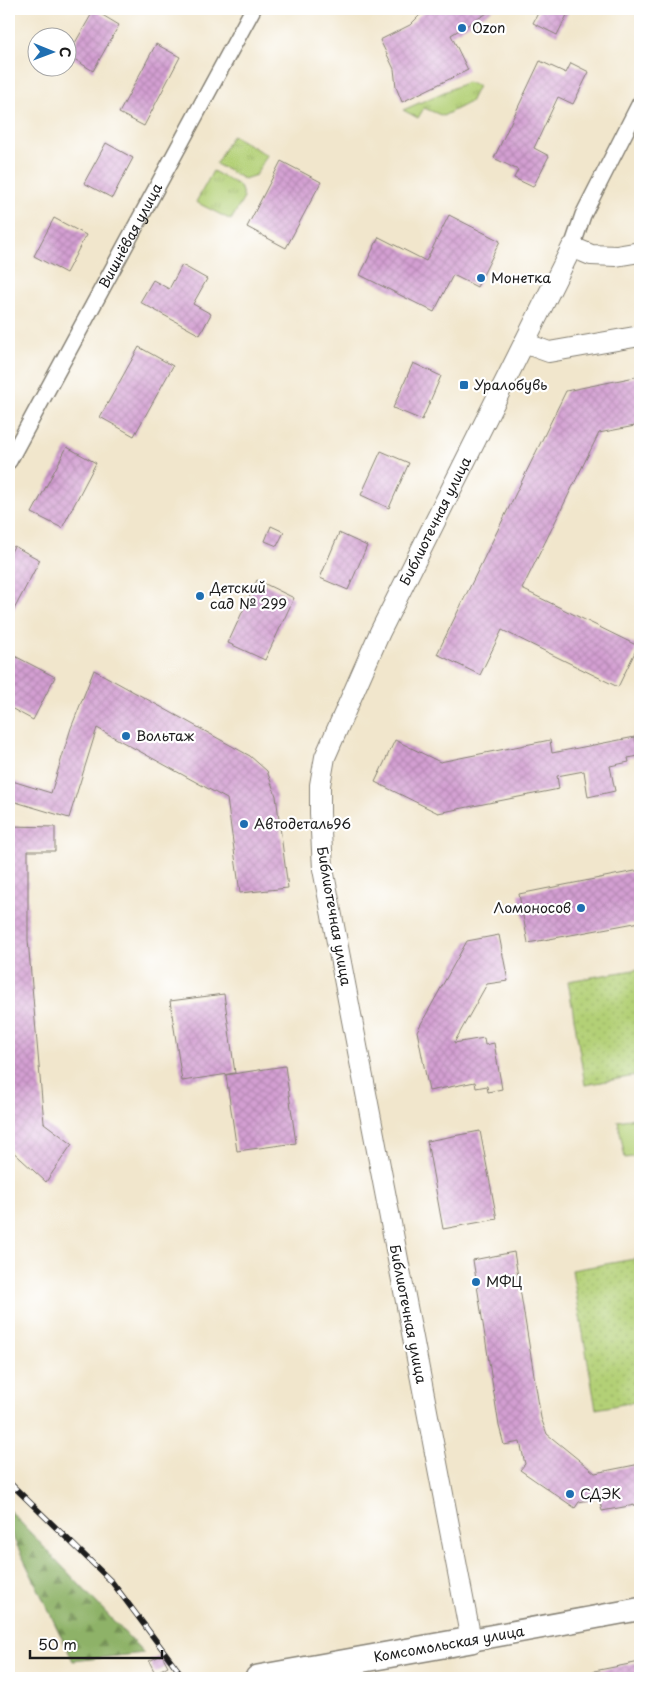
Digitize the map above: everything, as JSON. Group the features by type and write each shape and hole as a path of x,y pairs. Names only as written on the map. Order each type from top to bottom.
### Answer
{"main road":[{"name":"Комсомольская улица","path":"258,1678 640,1609"}],"street":[{"name":"Вишнёвая улица","path":"9,461 253,9"},
{"name":"Библиотечная улица","path":"471,1640 323,869 320,785 325,757 380,632 572,247 583,215 640,103"},
{"path":"572,247 591,255 616,256 640,252"},
{"path":"524,343 549,352 640,336"}],"green space":[{"path":"467,82 478,86 470,102 443,116 424,108 418,118 403,110"},
{"path":"232,135 267,155 256,175 244,179 216,164"},
{"path":"213,171 240,186 244,198 231,220 196,202"},
{"path":"640,969 640,1075 585,1085 568,981"},
{"path":"640,1117 640,1156 625,1158 618,1121"},
{"path":"640,1258 640,1401 596,1409 572,1270"},
{"path":"9,1510 144,1653 73,1661 9,1529"}],"building":[{"path":"431,9 494,9 451,35 468,70 402,102 396,87 394,69 380,40 410,25 420,15"},
{"path":"540,9 570,9 557,35 533,23"},
{"path":"94,10 119,25 93,71 78,61 78,38"},
{"path":"156,44 180,57 144,126 119,113"},
{"path":"540,61 566,73 571,63 589,72 573,104 558,97 534,148 549,156 533,187 514,178 518,170 494,158"},
{"path":"106,143 133,158 112,198 84,183"},
{"path":"281,161 321,182 286,248 247,227"},
{"path":"449,215 500,241 477,287 453,275 434,312 360,275 379,237 426,261"},
{"path":"54,218 86,235 66,273 34,256"},
{"path":"182,265 207,279 193,304 211,314 200,335 140,302 153,280 169,289"},
{"path":"139,347 173,366 134,436 100,417"},
{"path":"413,363 441,376 422,420 393,408"},
{"path":"640,376 640,425 599,433 522,589 638,646 618,687 502,630 480,675 437,654 566,391"},
{"path":"67,447 96,463 62,528 32,513"},
{"path":"381,451 409,463 389,508 361,495"},
{"path":"271,526 284,532 277,546 265,541"},
{"path":"339,533 367,546 348,590 320,578"},
{"path":"14,546 40,560 9,619 9,556"},
{"path":"257,580 294,598 265,660 228,643"},
{"path":"9,653 55,677 33,720 9,707"},
{"path":"94,670 250,756 267,771 276,796 288,888 240,893 227,799 97,728 69,818 9,800 9,780 51,793 71,728"},
{"path":"635,737 639,756 628,758 629,762 610,766 615,791 588,797 584,771 557,776 559,789 438,813 375,782 395,740 440,762 550,740 552,753"},
{"path":"9,826 55,827 55,851 28,851 28,940 44,1123 72,1144 46,1182 9,1148"},
{"name":"Ломоносов","path":"640,870 640,922 528,943 519,894"},
{"path":"499,935 508,981 487,984 454,1043 484,1038 485,1045 494,1043 502,1089 488,1092 487,1086 476,1088 475,1082 429,1091 417,1031 467,941"},
{"path":"224,994 235,1073 182,1081 170,1001"},
{"path":"285,1066 296,1143 237,1151 226,1075"},
{"path":"480,1131 497,1219 443,1229 427,1141"},
{"path":"514,1252 541,1418 547,1434 595,1473 640,1464 640,1504 602,1511 599,1498 579,1502 575,1508 520,1470 525,1464 520,1442 504,1445 499,1426 473,1260"},
{"path":"162,1655 168,1666 155,1673 149,1661"},
{"path":"640,1662 640,1678 594,1678 594,1671"}],"railway":[{"path":"9,1482 112,1582 184,1678"}],"place":[{"name":"Ozon","path":"462,28"},
{"name":"Монетка","path":"481,278"},
{"name":"Уралобувь","path":"464,385"},
{"name":"Детский сад № 299","path":"200,596"},
{"name":"Вольтаж","path":"126,736"},
{"name":"Автодеталь96","path":"244,824"},
{"name":"Ломоносов","path":"581,908"},
{"name":"МФЦ","path":"476,1282"},
{"name":"СДЭК","path":"570,1494"}]}
